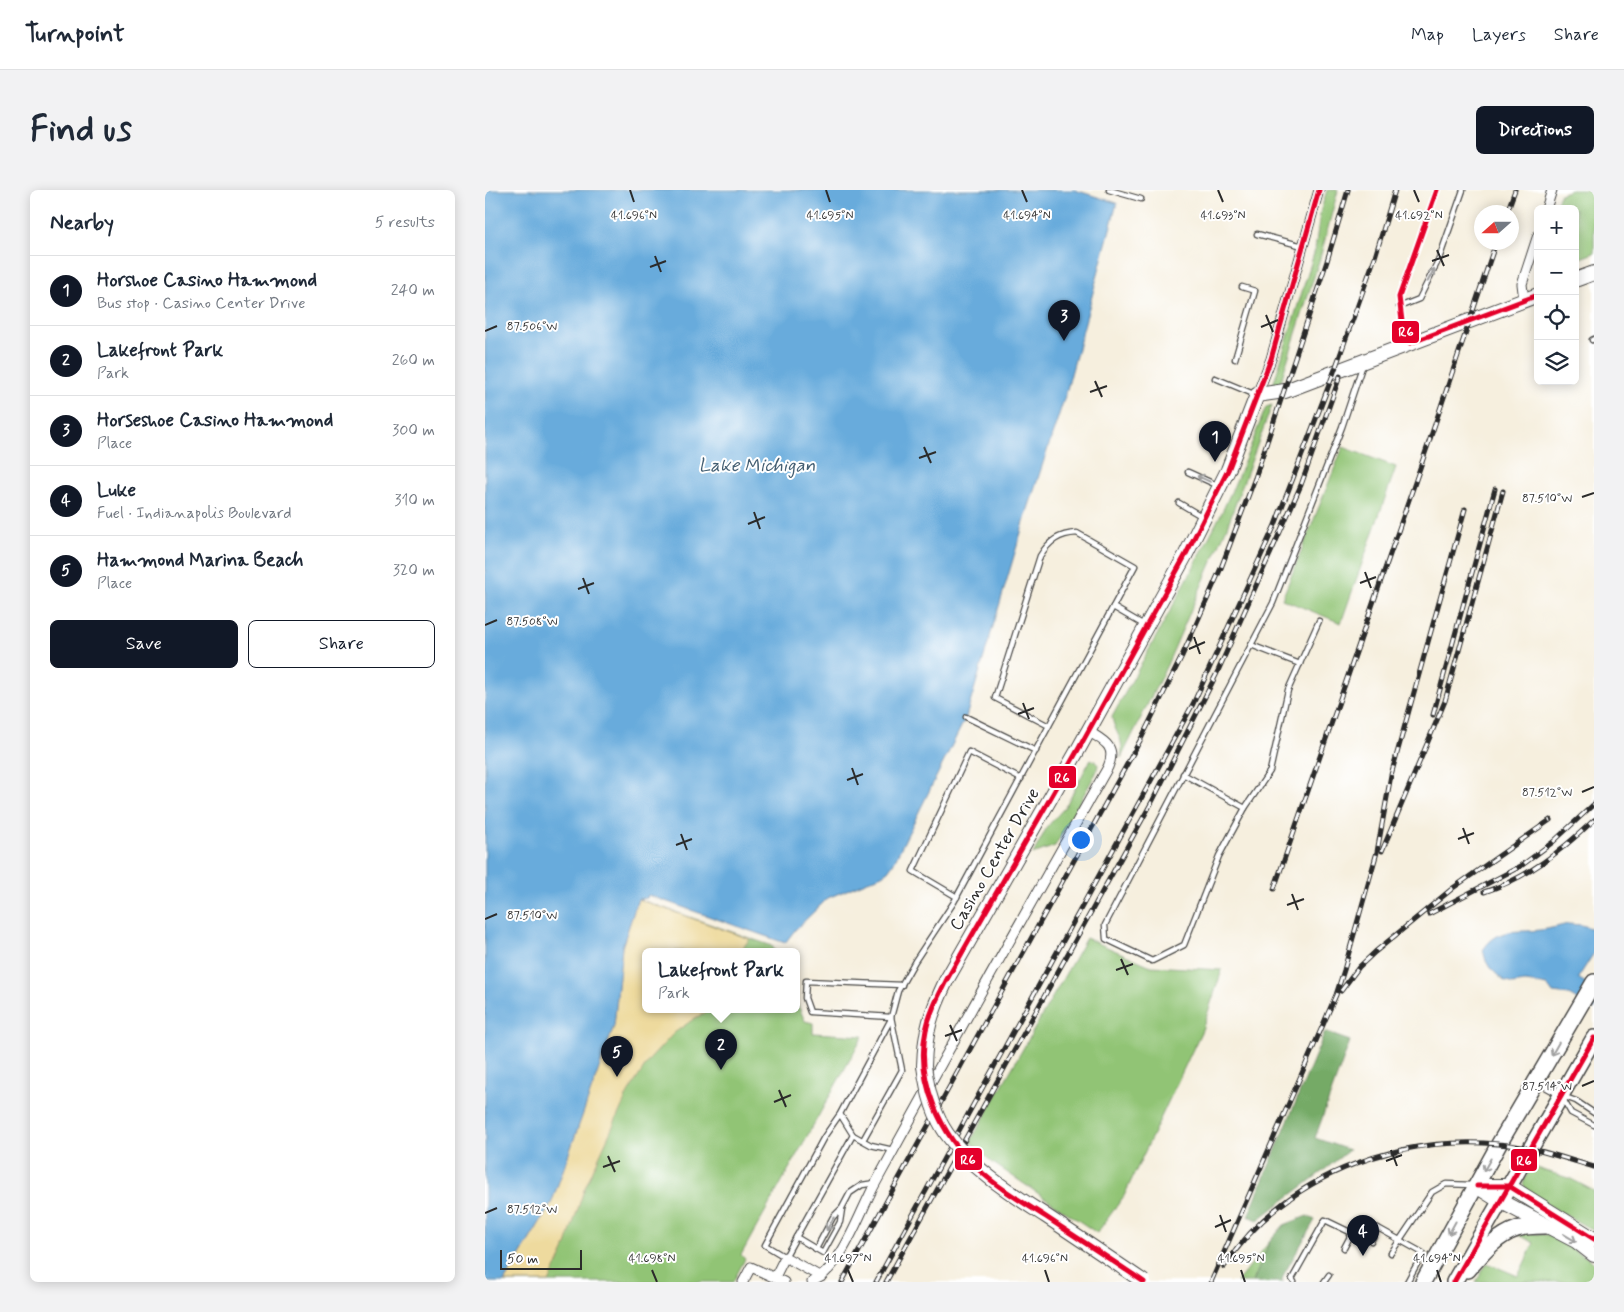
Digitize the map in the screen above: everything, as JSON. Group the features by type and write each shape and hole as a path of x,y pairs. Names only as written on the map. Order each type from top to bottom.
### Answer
{"main road":[{"path":"1423,1282 1475,1186 1594,983"},
{"path":"1455,1282 1594,1038"},
{"path":"1455,1282 1493,1242 1505,1233 1518,1228 1545,1226"}],"street":[{"name":"Casino Center Drive","path":"1144,1282 998,1184 970,1163 945,1132 932,1103 924,1066 926,1036 931,1012 946,981 1089,731 1228,470 1271,359 1319,190"},
{"path":"1547,205 1552,190"},
{"path":"1524,300 1523,284 1534,248"},
{"path":"1579,279 1594,273"},
{"path":"1257,395 1285,391 1534,296"},
{"path":"773,1280 785,1257 815,1280 834,1264 876,1182 1110,762 1111,750 1108,745 1089,731"},
{"path":"1475,1186 1509,1186 1594,1239"},
{"path":"1475,1186 1545,1226 1576,1241 1594,1255"},
{"path":"743,1282 751,1267 773,1280 784,1282"}],"lane":[{"path":"1109,190 1141,199"},
{"path":"1410,344 1402,321 1399,297 1437,190"},
{"path":"1399,307 1419,299 1439,259 1463,190"},
{"path":"1257,234 1303,246"},
{"path":"1235,360 1255,291 1242,286"},
{"path":"1319,621 1289,690 1270,770 1245,808 1219,856 1184,945 1152,961 1106,939 1105,925 1273,603 1342,427 1364,361"},
{"path":"1215,378 1257,395"},
{"path":"1188,472 1220,486"},
{"path":"1179,503 1204,518"},
{"path":"853,1135 785,1257 765,1245 824,1137 841,1114 891,1018 898,991 915,961 957,897 1021,779 1135,566 1077,532 1060,535 1049,543 1040,556 995,698 1049,726"},
{"path":"1113,607 1146,626"},
{"path":"1251,645 1300,664"},
{"path":"966,717 1036,751"},
{"path":"957,897 913,871 969,752 1021,779"},
{"path":"1183,774 1245,808"},
{"path":"891,1018 810,1012 805,998 806,981 902,985"},
{"path":"863,1140 901,1070 891,1018"},
{"path":"1536,1082 1561,1096 1576,1101 1594,1113"},
{"path":"1561,1096 1571,1113 1594,1125"},
{"path":"841,1114 853,1135 875,1146 894,1150"},
{"path":"816,1249 833,1217 842,1208 850,1193 855,1188 876,1182"},
{"path":"1391,1253 1432,1192 1445,1184 1475,1186"},
{"path":"796,1237 823,1253 840,1222 842,1208"},
{"path":"1295,1282 1292,1280 1325,1220 1352,1233 1378,1228 1423,1253 1407,1282"},
{"path":"1371,1241 1378,1228"},
{"path":"1344,1248 1352,1233"},
{"path":"1325,1282 1329,1275"}],"green space":[{"path":"1327,190 1338,190 1320,258 1279,387 1273,385 1315,250 1320,213"},
{"path":"1571,190 1594,190 1594,253 1579,259 1579,205 1556,205 1560,194"},
{"path":"1272,405 1227,527 1167,665 1121,758 1121,741 1112,717 1209,538 1234,486 1266,407"},
{"path":"1343,447 1396,467 1341,623 1282,599"},
{"path":"1091,759 1098,765 1096,773 1055,846 1033,854 1047,827 1065,807"},
{"path":"638,899 773,948 642,948 642,1013 800,1013 800,1010 805,1021 813,1023 813,1033 863,1036 741,1255 745,1259 733,1282 504,1282 614,1026"},
{"path":"1086,938 1151,966 1222,970 1202,1030 1124,1196 1097,1233 993,1163 970,1142"},
{"path":"1325,1032 1350,1041 1315,1138 1349,1150 1258,1220 1248,1216"},
{"path":"1531,1166 1571,1179 1594,1191 1594,1231 1527,1193 1523,1183"},
{"path":"1307,1216 1315,1220 1284,1274 1282,1280 1284,1282 1253,1282 1270,1241 1284,1225"},
{"path":"1530,1233 1548,1235 1591,1260 1594,1263 1594,1282 1476,1282 1487,1263 1518,1276 1534,1243 1518,1235"},
{"path":"1270,1241 1253,1282 1237,1282"}],"sand":[{"path":"638,899 750,939 742,948 642,948 642,1013 705,1013 674,1033 649,1060 628,1093 584,1190 564,1251 549,1282 504,1282 551,1204 614,1026 622,947"}],"water":[{"name":"Lake Michigan","path":"485,190 1075,190 1117,203 1066,393 1028,509 966,717 893,864 882,875 828,898 795,930 785,943 648,895 647,898 638,899 622,947 614,1026 551,1204 504,1282 485,1282"},
{"path":"1568,924 1582,925 1594,929 1594,953 1578,978 1594,988 1594,1010 1569,995 1553,993 1547,985 1525,982 1512,984 1503,980 1490,968 1486,961 1483,950 1495,937 1509,932 1544,930"}],"railway":[{"path":"842,1282 1142,737 1182,656 1221,568 1255,478 1327,261 1348,190"},
{"path":"876,1282 1193,704 1275,525 1334,372 1375,257 1395,190"},
{"path":"1510,205 1515,190"},
{"path":"1274,889 1493,250"},
{"path":"886,1282 1153,800 1217,673 1301,485 1340,376"},
{"path":"1433,715 1495,489"},
{"path":"1382,851 1445,701 1503,491"},
{"path":"1211,1282 1336,995 1377,852 1391,775 1465,509"},
{"path":"1429,914 1521,866 1553,842 1594,804"},
{"path":"1341,991 1359,967 1375,952 1453,888 1550,820"},
{"path":"1484,892 1515,879 1543,862 1594,820"},
{"path":"1224,1267 1248,1236 1277,1209 1309,1186 1344,1168 1381,1155 1419,1147 1459,1143 1498,1144 1535,1150 1594,1167"}],"transit line":[{"name":"R6","path":"1144,1282 1002,1189 965,1156 942,1124 928,1087 924,1068 926,1030 932,1011 946,981 1079,748 1185,556 1228,470 1271,359 1319,190"},
{"name":"R6","path":"1437,190 1399,297 1402,321 1410,343 1534,296"},
{"name":"R6","path":"1454,1282 1594,1038"},
{"name":"R6","path":"1477,1186 1509,1186 1594,1239"}],"place":[{"name":"Horseshoe Casino Hammond","path":"1064,341"},
{"name":"Horshoe Casino Hammond","path":"1215,462"},
{"name":"Lakefront Park","path":"721,1070"},
{"name":"Hammond Marina Beach","path":"617,1077"},
{"name":"Luke","path":"1363,1256"}]}
